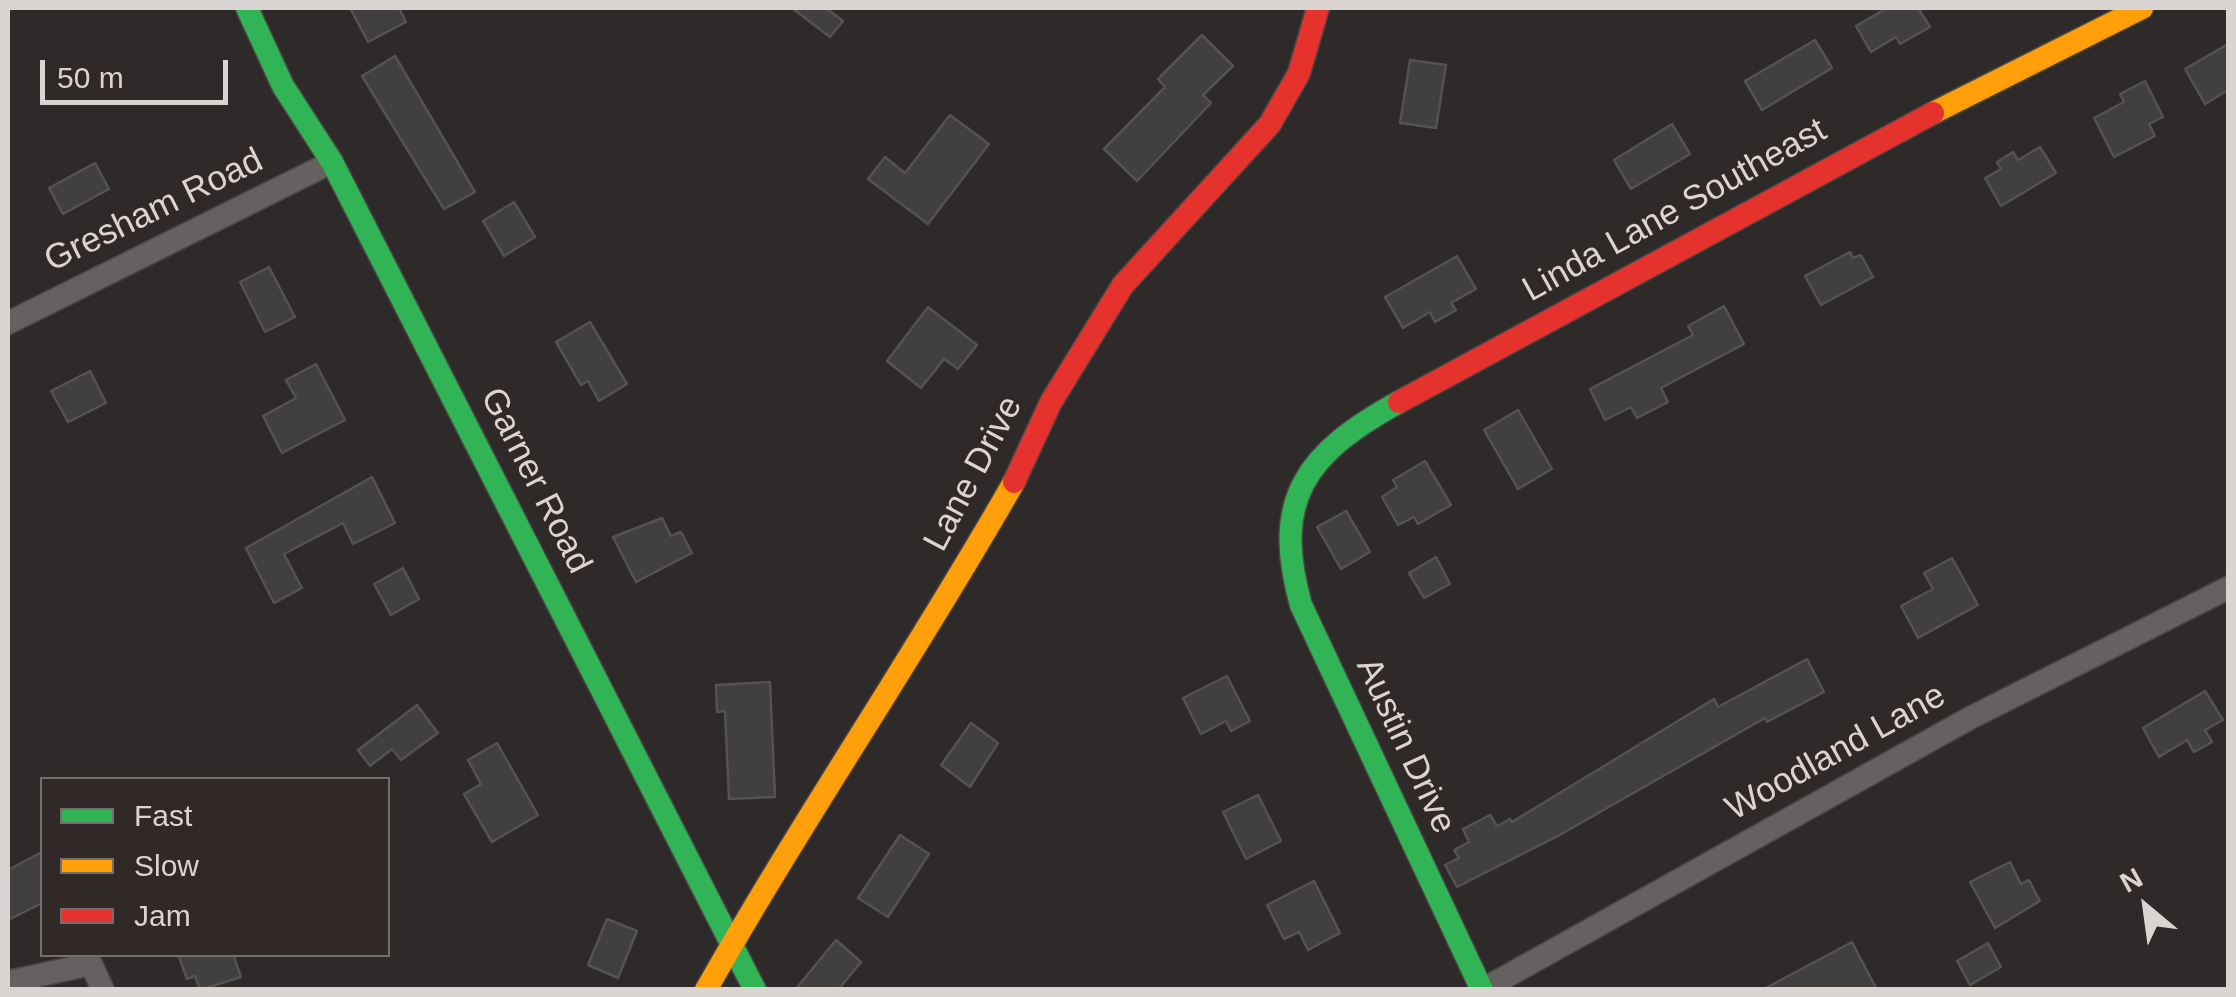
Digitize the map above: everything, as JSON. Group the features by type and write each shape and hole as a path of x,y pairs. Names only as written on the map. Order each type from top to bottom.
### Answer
{"street":[{"name":"Garner Road","path":"246,8 283,86 332,162 755,990"},
{"name":"Lane Drive","path":"706,990 783,854 951,592 1024,464 1052,402 1113,301 1158,242 1186,218 1270,124 1299,73 1318,8"},
{"name":"Linda Lane Southeast","path":"1287,526 1296,489 1360,424 1846,157 2142,8"},
{"name":"Gresham Road","path":"8,323 332,162"},
{"name":"Austin Drive","path":"1287,526 1288,564 1301,605 1482,990"},
{"name":"Woodland Lane","path":"1482,990 1970,718 2228,588"},
{"path":"8,982 92,964 104,990"}],"building":[{"path":"350,8 399,8 406,22 368,42"},
{"path":"792,8 826,8 843,21 830,37"},
{"path":"1887,8 1918,8 1930,27 1900,44 1896,37 1871,52 1856,26"},
{"path":"1202,35 1233,66 1203,95 1211,103 1137,181 1104,149 1165,87 1158,79"},
{"path":"1815,40 1832,68 1762,110 1745,81"},
{"path":"2228,44 2228,90 2205,104 2185,69"},
{"path":"395,56 475,192 444,209 362,76"},
{"path":"1410,60 1446,65 1436,128 1400,123"},
{"path":"2145,81 2163,117 2149,124 2155,136 2114,157 2094,118 2124,102 2120,94"},
{"path":"950,115 989,144 928,224 868,179 885,157 905,173"},
{"path":"1672,124 1690,154 1631,189 1614,160"},
{"path":"2040,147 2056,173 2001,206 1985,178 2001,169 1997,162 2013,152 2018,160"},
{"path":"95,163 109,189 63,214 49,188"},
{"path":"514,202 535,237 504,256 483,221"},
{"path":"1850,252 1853,258 1861,255 1873,277 1821,305 1805,276"},
{"path":"1457,256 1476,289 1451,303 1456,310 1435,322 1430,312 1403,328 1385,297"},
{"path":"269,267 295,317 265,332 240,282"},
{"path":"1724,306 1744,344 1661,388 1668,402 1637,418 1631,407 1605,420 1590,389 1693,335 1688,326"},
{"path":"928,307 977,345 958,369 944,359 921,388 887,361"},
{"path":"590,322 627,384 599,401 588,381 581,385 556,342"},
{"path":"316,364 345,420 282,453 263,416 296,398 286,380"},
{"path":"90,371 106,403 68,422 51,391"},
{"path":"1518,410 1552,469 1518,489 1484,430"},
{"path":"1425,461 1451,505 1418,524 1414,517 1398,525 1382,497 1397,487 1393,480"},
{"path":"372,477 395,523 353,544 343,523 284,554 302,588 274,603 246,548"},
{"path":"1346,511 1370,552 1341,569 1317,527"},
{"path":"662,518 671,536 681,532 692,553 636,582 613,537"},
{"path":"1436,557 1450,584 1424,598 1409,573"},
{"path":"1952,558 1978,605 1918,638 1901,606 1933,589 1924,573"},
{"path":"403,568 419,599 391,615 374,584"},
{"path":"1807,659 1824,692 1767,722 1765,718 1558,836 1457,887 1445,865 1459,858 1454,850 1469,842 1463,829 1490,815 1497,826 1510,819 1512,822 1714,699 1718,707"},
{"path":"1227,676 1250,721 1231,731 1226,721 1201,734 1183,698"},
{"path":"770,682 775,797 729,799 725,711 717,712 716,685"},
{"path":"2205,691 2223,720 2205,730 2212,742 2194,752 2187,740 2159,757 2143,728"},
{"path":"417,705 438,733 401,760 392,749 370,766 358,750"},
{"path":"971,723 998,743 970,787 941,765"},
{"path":"497,743 538,815 492,842 464,794 481,784 468,760"},
{"path":"1258,795 1281,841 1246,859 1223,812"},
{"path":"900,835 929,854 888,917 858,898"},
{"path":"40,853 40,904 8,920 8,870"},
{"path":"2010,862 2021,884 2029,880 2040,901 1995,928 1970,882"},
{"path":"1314,881 1340,933 1308,950 1299,932 1284,939 1267,905"},
{"path":"607,919 637,931 618,978 588,965"},
{"path":"836,940 861,962 838,990 795,990"},
{"path":"1852,942 1877,990 1762,990"},
{"path":"1988,943 2001,967 1970,985 1957,961"},
{"path":"179,957 234,957 241,977 200,990 195,976 187,979"}],"traffic: fast":[{"path":"247,8 283,86 332,162 755,990"},
{"path":"1399,402 1340,440 1304,483 1294,508 1293,568 1301,605 1482,990"}],"traffic: slow":[{"path":"1933,113 2142,8"},
{"path":"706,990 1014,482"}],"traffic: jam":[{"path":"1014,482 1051,402 1123,285 1270,124 1299,73 1318,8"},
{"path":"1399,402 1933,113"}]}
